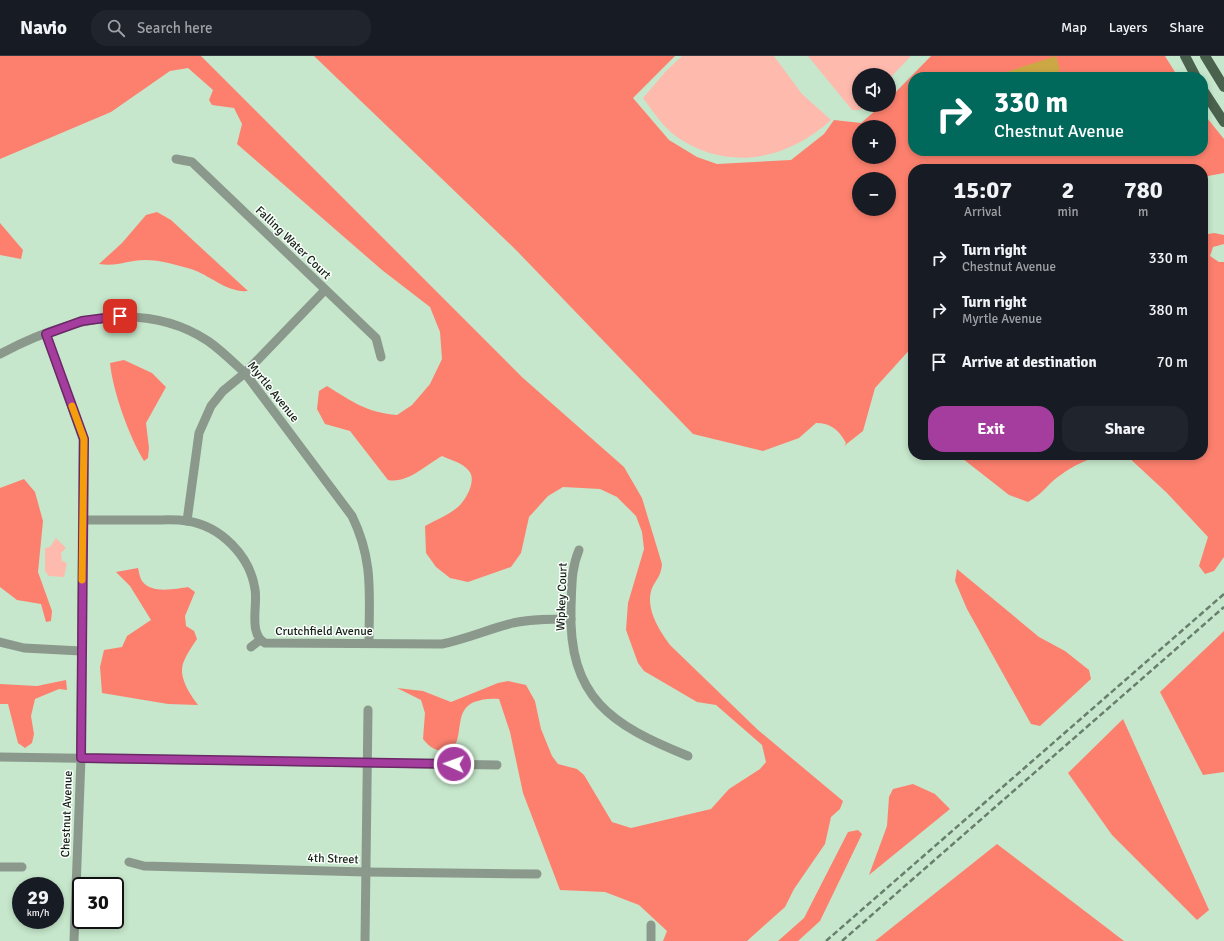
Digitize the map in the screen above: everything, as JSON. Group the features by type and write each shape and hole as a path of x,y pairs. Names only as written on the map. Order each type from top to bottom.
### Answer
{"main road":[{"path":"1185,56 1193,72"},
{"path":"1205,56 1224,87"},
{"path":"1208,98 1224,122"}],"street":[{"name":"Falling Water Court","path":"176,159 192,162 376,338 381,357"},
{"path":"187,521 196,453 203,422 211,406 223,390 245,373 325,290"},
{"name":"Myrtle Avenue","path":"0,354 20,344 82,321 120,316 148,318 168,324 207,341 245,373 352,516 361,535 369,573 369,643"},
{"name":"Chestnut Avenue","path":"46,334 84,439 81,758 74,941"},
{"name":"Crutchfield Avenue","path":"83,520 187,521 211,529 225,538 247,562 256,590 255,624 260,640 265,643 442,644 462,640 518,622 531,620 571,619"},
{"name":"Wipkey Court","path":"579,550 573,564 571,619 576,662 584,682 596,701 622,725 665,747 688,756"},
{"path":"250,647 260,640"},
{"path":"0,642 24,648 81,651"},
{"path":"365,941 368,710"},
{"path":"0,757 497,765"},
{"name":"4th Street","path":"129,862 144,866 366,872 537,874"},
{"path":"0,867 22,867"},
{"path":"651,925 651,941"}],"shaded area":[{"path":"0,56 201,56 523,378 624,467 642,498 662,564 660,573 650,594 650,602 654,618 662,634 671,646 758,730 843,801 840,809 831,817 825,844 794,889 785,907 747,941 663,941 667,931 639,905 605,892 560,890 523,793 510,732 499,699 483,699 468,706 461,717 458,736 453,749 444,751 436,750 423,739 425,713 421,700 397,688 423,691 451,702 498,683 508,681 526,685 535,701 541,729 552,756 558,764 577,769 584,775 612,822 631,828 711,809 729,789 760,769 766,762 762,745 716,705 697,702 644,671 638,663 626,630 628,603 644,549 642,532 636,516 617,497 600,489 563,487 548,496 529,517 521,553 511,567 468,582 450,578 436,567 426,553 425,526 461,504 470,490 472,479 469,471 460,464 442,456 409,477 388,480 350,431 325,424 317,409 319,391 327,386 352,401 377,412 397,415 412,405 430,384 442,359 440,332 430,307 382,270 237,144 242,124 234,108 212,105 209,100 213,90 188,68 170,71 111,112 0,159"},
{"path":"314,56 675,56 633,98 669,140 697,157 717,164 791,160 824,134 834,120 852,122 852,164 896,164 896,120 864,120 874,112 896,112 896,92 908,80 908,156 1208,156 1208,119 1224,139 1224,173 1208,176 1208,164 908,164 908,352 875,388 863,431 844,446 846,443 834,428 826,424 816,423 799,438 763,451 693,434 517,251"},
{"path":"682,56 774,56 802,94 831,120 814,134 796,144 776,152 757,157 737,158 716,155 696,148 677,137 667,129 643,98 666,71"},
{"path":"808,56 911,56 896,72 896,68 852,68 852,110"},
{"path":"931,56 1165,56 1175,72 915,72"},
{"path":"1056,56 1060,70 1058,72 1009,71"},
{"path":"157,212 171,220 248,291 233,289 191,269 174,264 145,260 112,265 99,264 122,243 146,215"},
{"path":"0,223 23,250 21,259 0,255"},
{"path":"1214,233 1224,235 1224,244 1213,247 1210,256 1219,262 1224,262 1224,557 1214,571 1205,574 1199,566 1208,537 1167,493 1131,460 1208,460 1208,234"},
{"path":"124,360 152,373 166,387 146,423 149,448 148,458 144,461 122,414 114,387 110,363"},
{"path":"964,460 1088,460 1057,477 1037,496 1028,502 1009,495"},
{"path":"24,479 35,492 43,521 38,572 52,611 51,621 46,622 41,604 17,600 0,587 0,488"},
{"path":"56,538 66,548 61,553 62,561 67,563 64,577 49,576 45,571 45,548 50,547"},
{"path":"138,568 142,581 151,588 164,590 188,587 195,592 185,616 186,626 194,631 197,639 184,661 182,673 183,679 191,696 198,705 168,704 102,693 100,667 104,650 122,647 127,636 151,620 130,586 116,572"},
{"path":"957,569 1039,637 1065,651 1089,670 1091,679 1040,726 1031,724 967,609 955,581"},
{"path":"1224,631 1224,772 1203,775 1160,692"},
{"path":"66,680 67,690 59,689 35,699 31,716 34,734 32,743 25,748 18,743 8,704 0,704 0,684 37,686"},
{"path":"1123,719 1209,910 1197,920 1112,835 1068,773"},
{"path":"913,784 935,794 950,809 869,875 887,826 889,797 893,789"},
{"path":"858,830 862,834 820,921 798,941 778,941 804,918 848,832"},
{"path":"997,844 1124,941 875,941"}],"railway":[{"path":"826,941 1224,594"},
{"path":"842,941 1224,607"}],"slow traffic":[{"path":"72,406 84,439 82,580"}],"route":[{"path":"120,316 82,321 46,334 84,439 81,758 454,764"}]}
